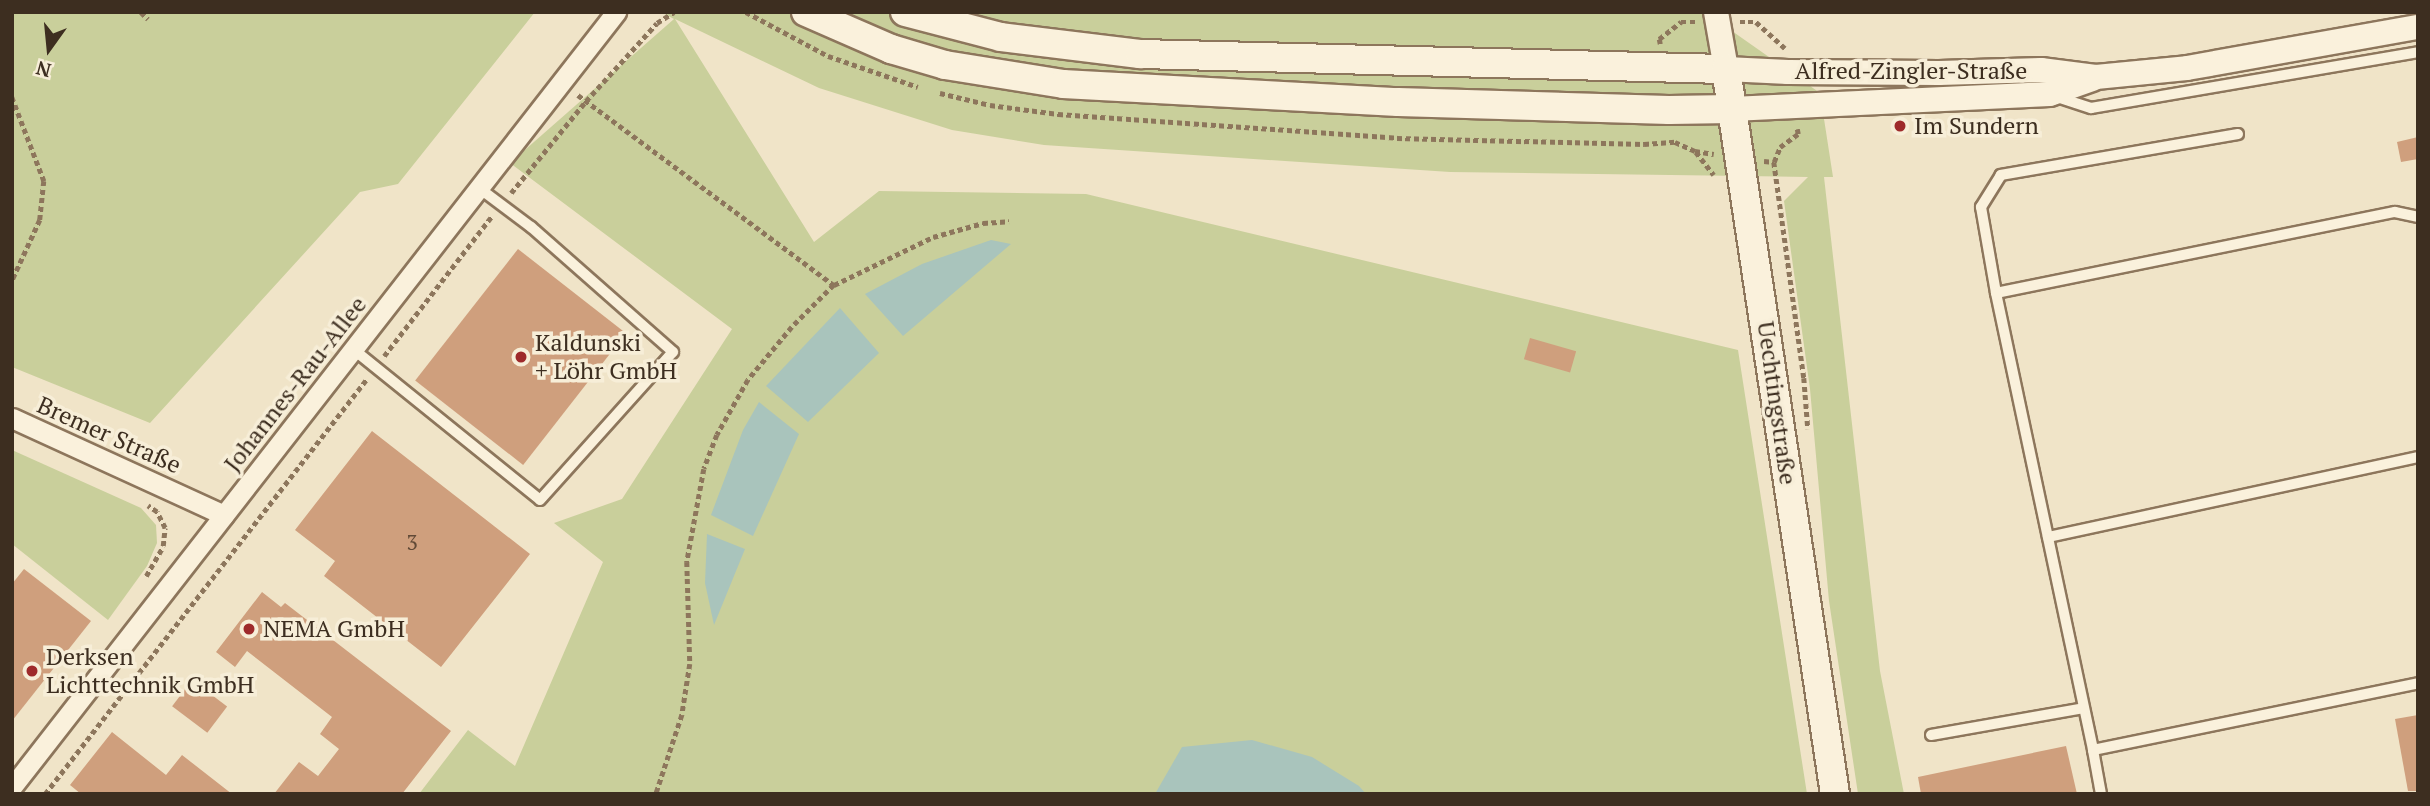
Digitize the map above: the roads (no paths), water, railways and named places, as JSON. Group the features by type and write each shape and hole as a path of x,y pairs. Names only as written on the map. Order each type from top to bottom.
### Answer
{"main road":[{"path":"806,12 891,49 945,65 1063,84 1411,103 1670,110 1732,108"},
{"path":"905,12 1001,37 1140,54 1726,69"},
{"name":"Uechtingstraße","path":"1726,69 1835,794"}],"street":[{"name":"Johannes-Rau-Allee","path":"12,787 617,12"},
{"name":"Uechtingstraße","path":"1716,19 1726,69"},
{"name":"Alfred-Zingler-Straße","path":"1726,69 1925,73 2041,70 2096,77 2187,68 2418,27"},
{"name":"Alfred-Zingler-Straße","path":"1732,108 2050,94 2096,77"},
{"name":"Bremer Straße","path":"12,418 224,514"}],"lane":[{"path":"2050,94 2091,108 2418,52"},
{"path":"2101,794 1996,293 1981,207 2001,175 2238,134"},
{"path":"353,349 374,369 540,500 673,352 531,227 479,188"},
{"path":"1996,293 2395,212 2418,217"},
{"path":"2048,537 2418,457"},
{"path":"2093,750 2418,683"},
{"path":"1931,735 2084,708"}],"water":[{"path":"991,240 1011,244 903,336 865,294 922,264"},
{"path":"840,308 879,353 808,422 766,386"},
{"path":"759,402 799,434 753,536 711,515 743,430"},
{"path":"707,534 745,549 714,625 705,583"},
{"path":"1252,740 1312,757 1359,786 1366,794 1155,794 1182,747"}],"place":[{"name":"Im Sundern","path":"1900,126"},
{"name":"Kaldunski + Löhr GmbH","path":"521,357"},
{"name":"NEMA GmbH","path":"249,629"},
{"name":"Derksen Lichttechnik GmbH","path":"32,671"}]}
